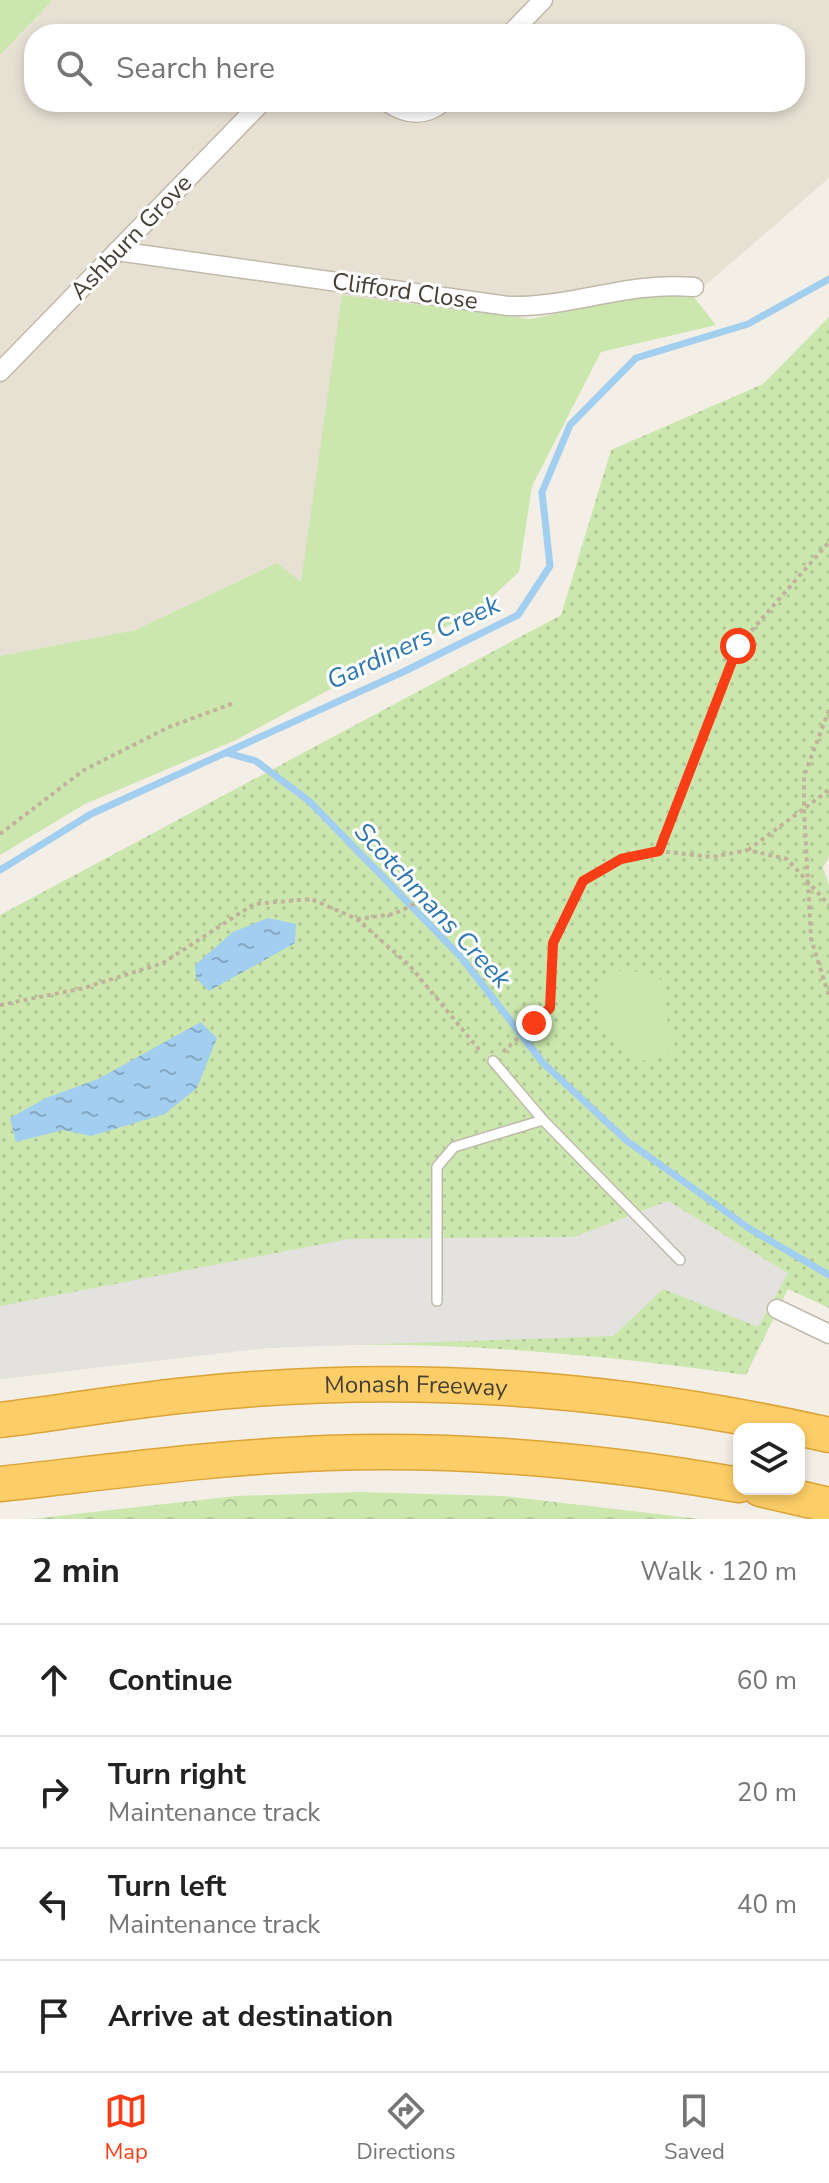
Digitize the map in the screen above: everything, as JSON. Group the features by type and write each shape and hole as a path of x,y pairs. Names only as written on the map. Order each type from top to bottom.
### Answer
{"highway":[{"name":"Monash Freeway","path":"0,1420 197,1394 424,1384 630,1398 829,1435"},
{"path":"0,1484 244,1457 414,1452 586,1463 733,1484"},
{"path":"786,1495 829,1505"}],"street":[{"path":"520,24 543,0"},
{"name":"Ashburn Grove","path":"0,372 252,112"},
{"name":"Clifford Close","path":"117,251 508,306 542,305 652,284 694,287"},
{"path":"777,1309 829,1334"}],"lane":[{"path":"497,1058 543,1120 680,1260"},
{"path":"437,1301 437,1167 454,1147 543,1120"}],"path":[{"path":"659,851 738,646 829,542"},
{"path":"0,834 84,770 169,727 234,703"},
{"path":"829,710 804,776 811,939 829,996"},
{"path":"748,850 829,790"},
{"path":"0,1005 84,988 163,963 254,904 311,899 357,919 410,966 479,1051 497,1058 550,1008 553,943 583,881 621,859 659,851 712,857 748,850 787,859 829,905"},
{"path":"357,919 394,914 426,898"}],"shaded area":[{"path":"53,0 829,0 829,178 693,296 515,318 300,583 277,563 135,630 0,656 0,55 24,30 24,112 805,112 805,24 30,24"},
{"path":"668,1201 788,1273 758,1327 663,1289 613,1336 266,1348 0,1379 0,1306 349,1239 574,1237"}],"green space":[{"path":"0,0 53,0 30,24 24,24 24,30 0,55"},
{"path":"342,295 530,319 643,296 693,296 716,325 601,352 532,486 519,572 479,609 236,740 85,804 0,855 0,656 135,630 277,563 301,582"},
{"path":"829,317 829,856 823,868 829,885 829,1308 788,1289 746,1375 566,1354 446,1346 326,1345 233,1351 0,1379 0,915 561,615 611,450 763,384"},
{"path":"616,971 648,972 663,981 663,1007 675,1042 671,1052 652,1061 631,1059 617,1037 600,1026 603,983"},
{"path":"359,1492 503,1496 700,1519 31,1519 236,1496"}],"water":[{"path":"268,918 296,924 295,943 209,991 196,978 195,965 233,932"},
{"path":"201,1022 217,1038 197,1088 165,1114 91,1136 63,1130 16,1142 10,1118 46,1098 98,1079"}],"waterway":[{"name":"Gardiners Creek","path":"0,870 91,814 405,671 518,615 550,566 542,492 570,425 636,358 748,324 829,279"},
{"name":"Scotchmans Creek","path":"227,753 256,761 309,801 461,957 543,1063 627,1141 750,1229 829,1275"}],"route":[{"path":"534,1023 550,1008 553,943 583,881 621,859 659,851 738,646"}]}
